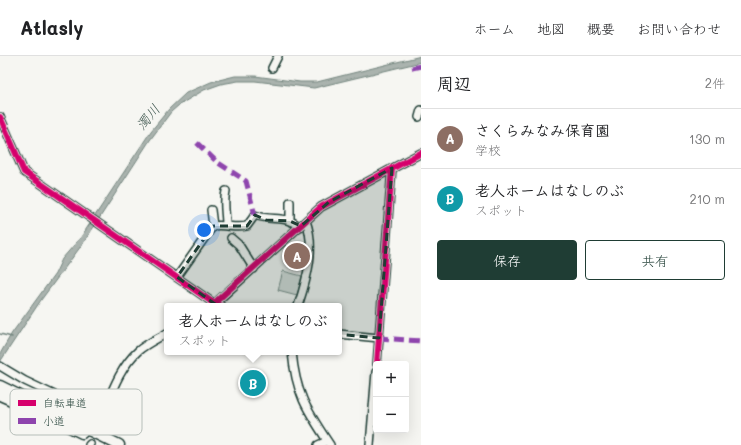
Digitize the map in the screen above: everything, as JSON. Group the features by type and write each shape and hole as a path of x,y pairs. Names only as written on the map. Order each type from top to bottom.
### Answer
{"highway":[{"path":"0,386 10,391"},
{"path":"0,395 10,400"},
{"path":"84,435 105,445"},
{"path":"99,435 119,445"}],"street":[{"path":"272,68 278,56"},
{"path":"0,117 24,172 213,303"},
{"path":"218,303 306,221 329,202 421,153"},
{"path":"377,361 392,168"},
{"path":"226,191 223,200 226,212 226,225"},
{"path":"290,202 290,221"},
{"path":"177,277 212,226 210,210"},
{"path":"212,226 226,225 234,228 247,226 255,215 266,220 278,218 290,221 300,227"},
{"path":"299,303 307,274 310,248 310,233 306,221"},
{"path":"231,238 239,245 254,269"},
{"path":"342,334 379,338"},
{"path":"113,389 131,358 146,345 164,335"},
{"path":"293,355 299,390 308,412 329,443 318,445"},
{"path":"0,366 42,389"},
{"path":"370,445 374,397"}],"highlighted area":[{"path":"392,168 379,338 304,331 259,320 215,304 177,277 213,226 247,226 255,215 266,220 290,221 301,226 329,202"}],"shaded area":[{"name":"濁川","path":"421,56 421,62 314,88 255,81 238,81 221,84 204,90 179,105 171,112 150,140 84,242 41,300 0,362 0,354 12,333 55,274 62,259 81,237 151,131 169,109 186,93 211,82 235,76 255,76 300,82 317,82"},
{"path":"283,271 302,276 297,295 278,290"}],"waterway":[{"path":"0,334 12,337"}],"marked path":[{"path":"412,68 421,66"},
{"path":"197,143 217,162 246,181 255,215"},
{"path":"379,338 421,341"}],"cycle path":[{"path":"0,117 24,172 214,303"},
{"path":"214,303 321,207 421,153"},
{"path":"377,361 392,168"}],"place":[{"name":"さくらみなみ保育園","path":"297,256"},
{"name":"老人ホームはなしのぶ","path":"253,383"}]}
